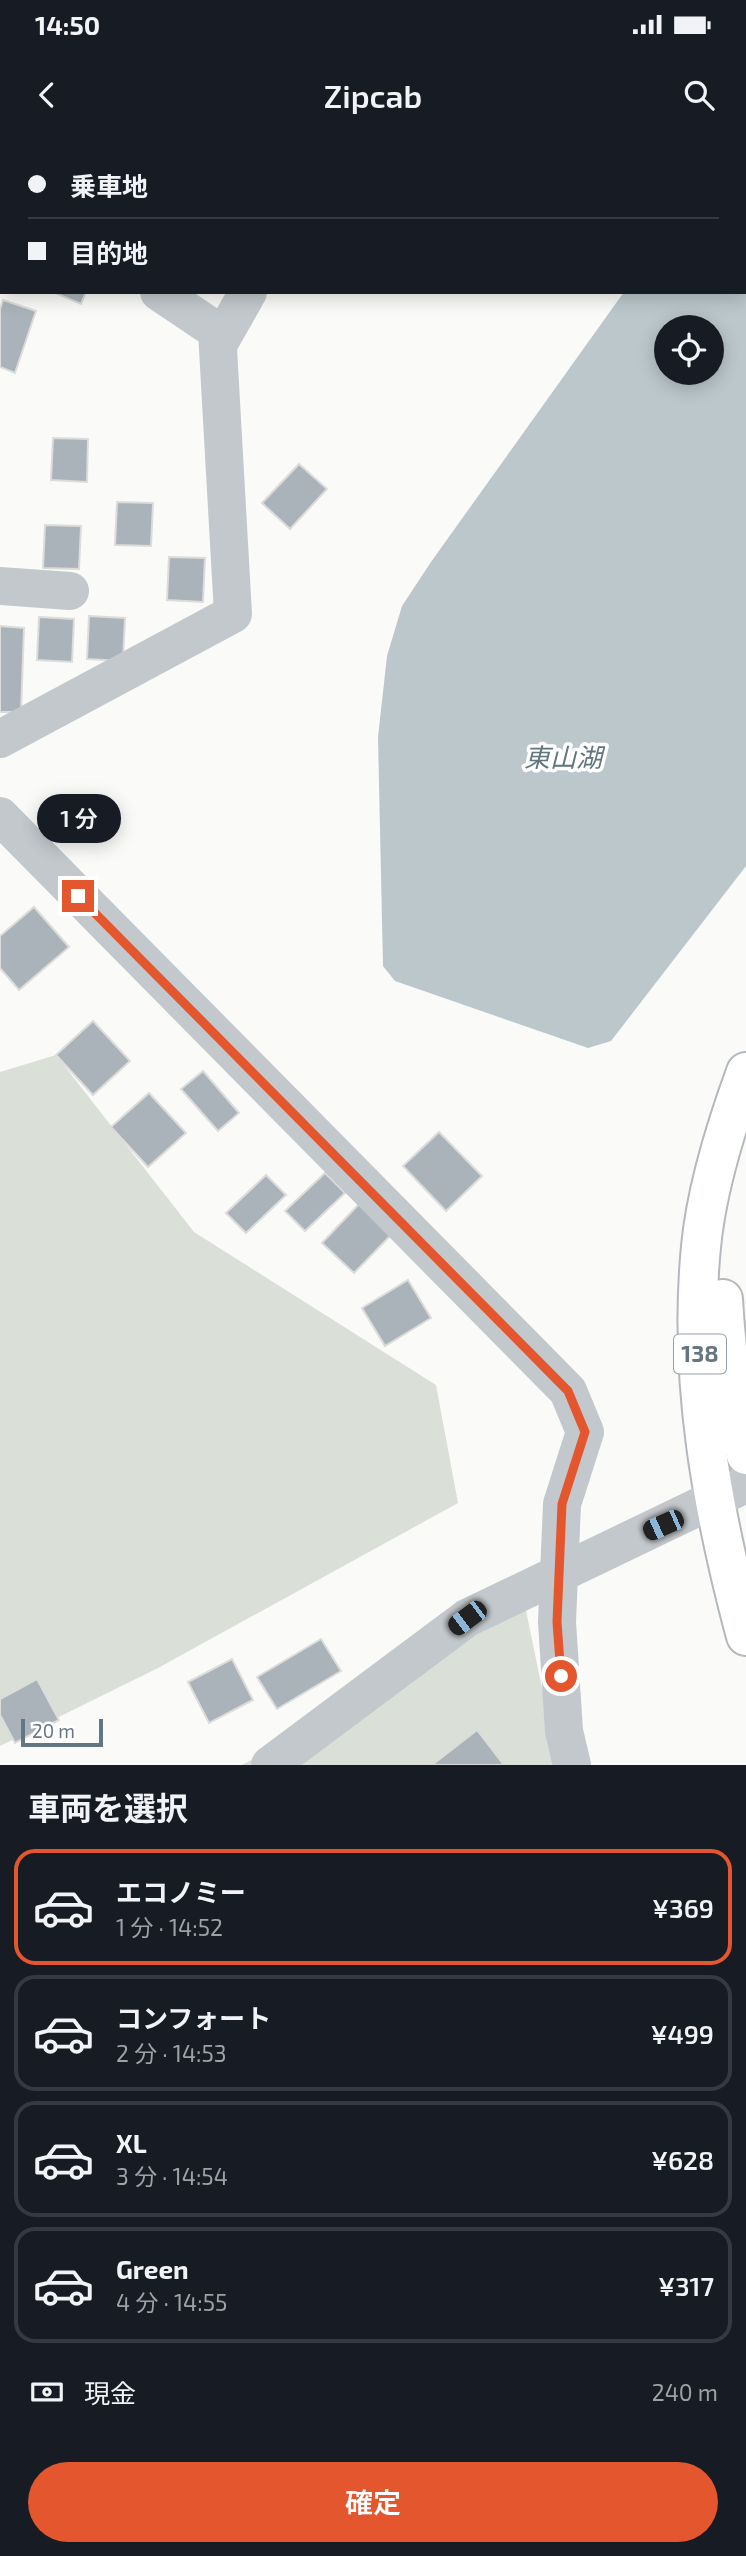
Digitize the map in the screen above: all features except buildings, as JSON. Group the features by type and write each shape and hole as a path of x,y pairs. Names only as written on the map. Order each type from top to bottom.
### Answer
{"highway":[{"name":"138","path":"746,1072 732,1109 718,1162 701,1246 698,1314 705,1442 730,1493 730,1577 746,1636"},
{"name":"138","path":"746,1086 729,1160 723,1220 722,1285 726,1349 736,1414 746,1455"}],"street":[{"path":"0,739 233,614 217,331 162,294"},
{"path":"218,345 247,294"},
{"path":"0,586 70,591"},
{"path":"0,816 568,1391 585,1432 562,1504 557,1622 564,1731 572,1765"},
{"path":"270,1765 467,1618 730,1493"}],"shaded area":[{"path":"56,1055 194,1232 436,1385 458,1503 158,1668 0,1746 0,1072"},
{"path":"525,1606 558,1765 242,1765"}],"water":[{"name":"東山湖","path":"623,294 746,294 746,866 611,1041 588,1048 395,981 383,966 378,737 387,656 402,606"}],"route":[{"path":"78,896 568,1391 585,1432 562,1504 557,1622 561,1676"}]}
